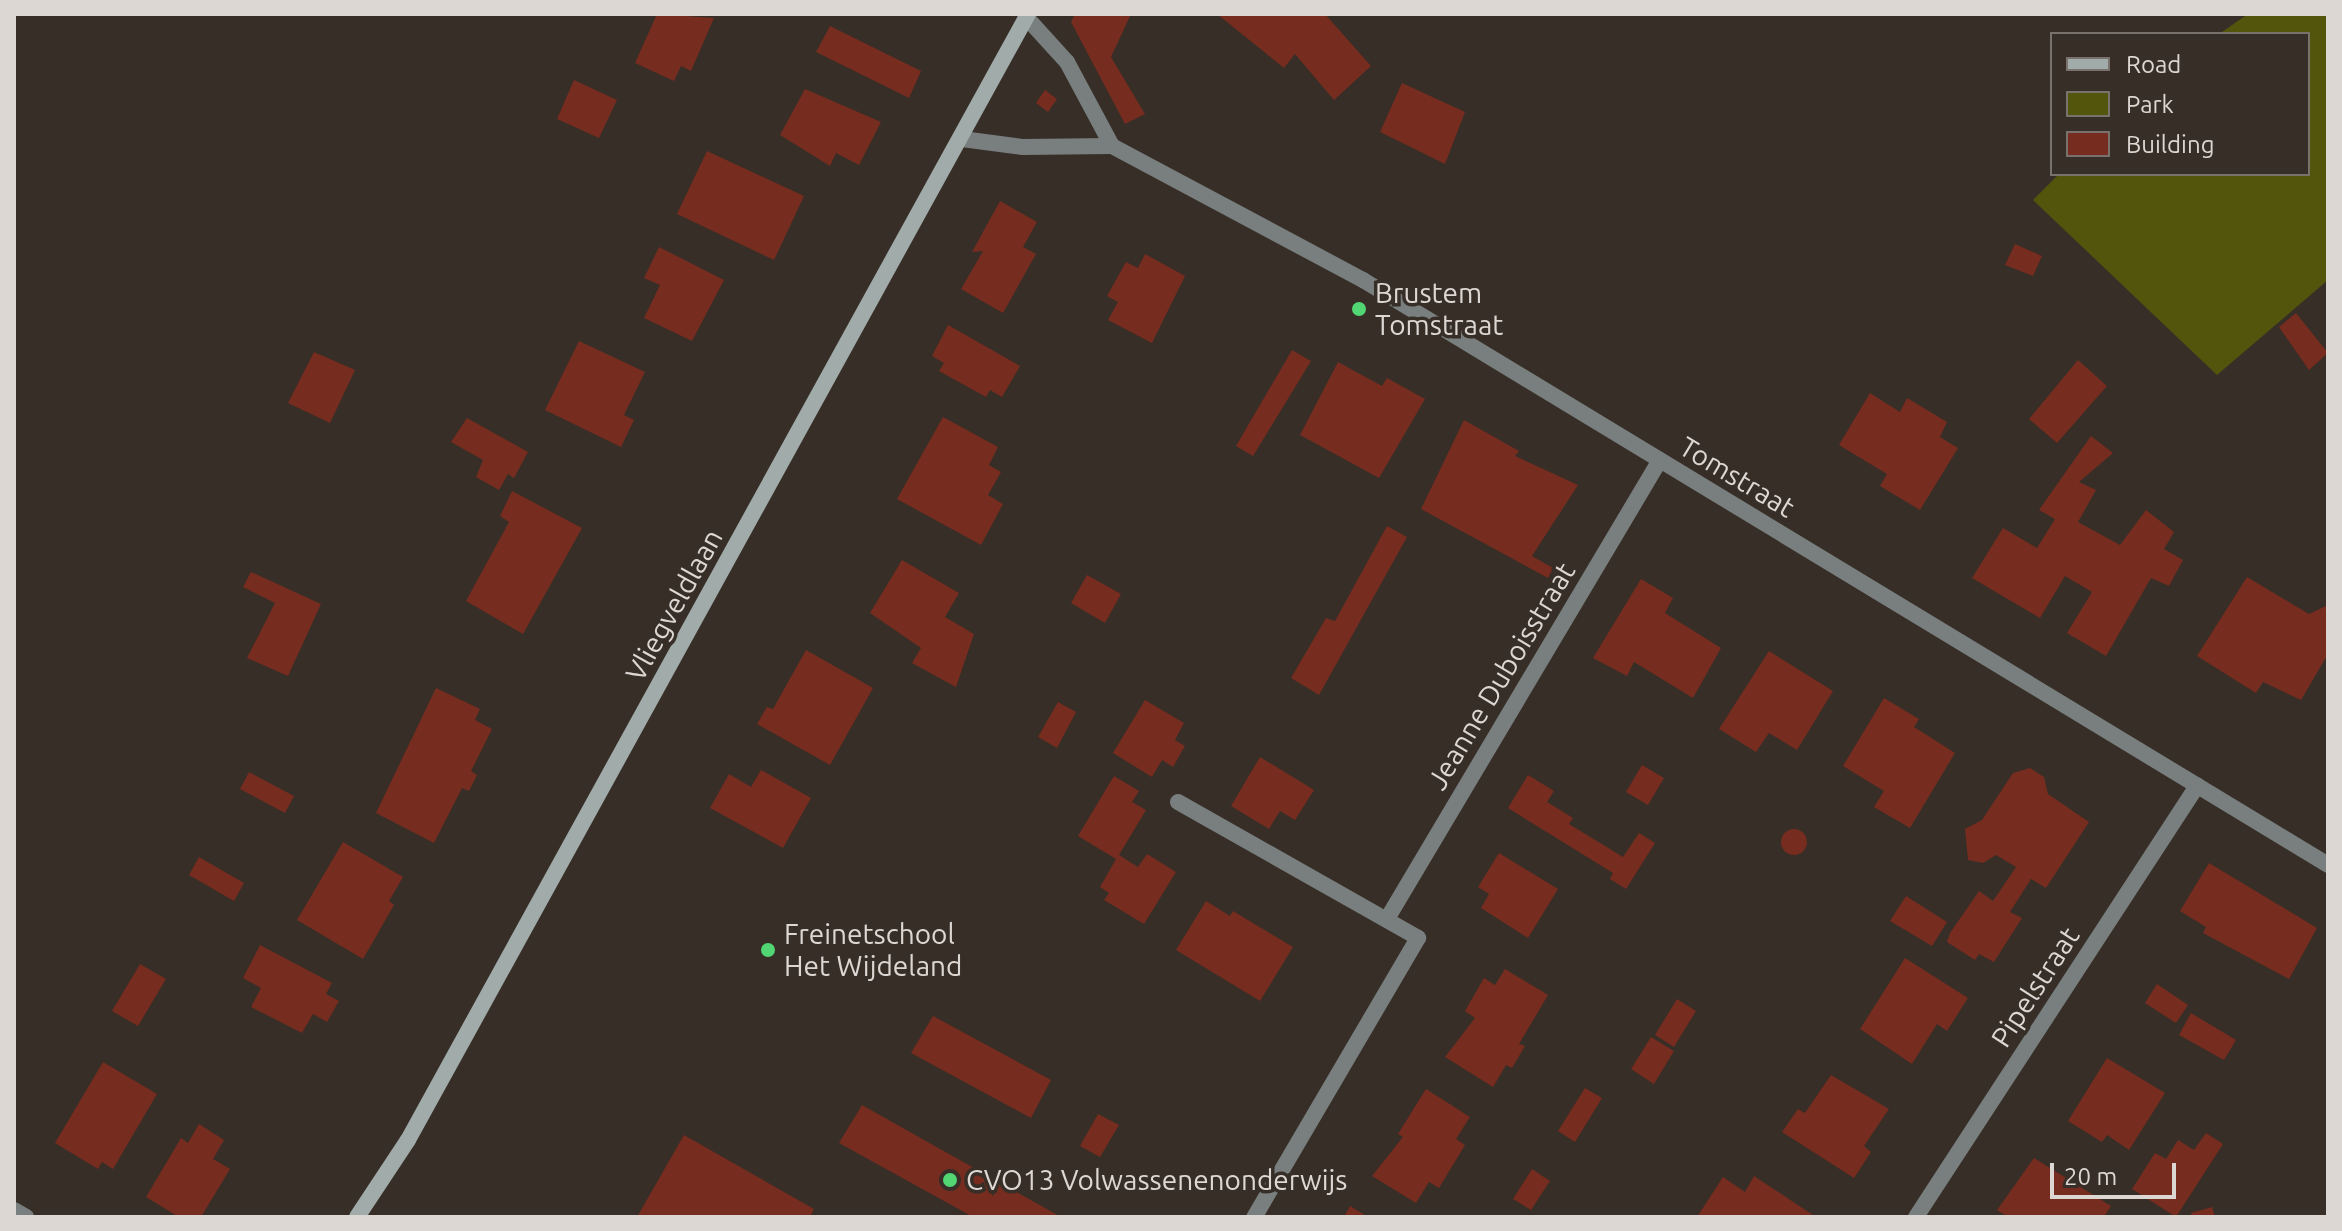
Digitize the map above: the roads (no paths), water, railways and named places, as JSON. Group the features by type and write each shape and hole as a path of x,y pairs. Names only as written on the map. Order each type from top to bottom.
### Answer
{"main road":[{"name":"Vliegveldlaan","path":"357,1217 408,1140 1027,16"}],"street":[{"path":"1027,16 1067,62 1112,146"},
{"name":"Tomstraat","path":"962,139 1023,147 1112,146 1363,280 2328,865"},
{"name":"Jeanne Duboisstraat","path":"1387,919 1660,460"},
{"name":"Pipelstraat","path":"1916,1217 2197,786"},
{"path":"1178,802 1418,938 1254,1217"},
{"path":"14,1210 26,1217"}],"place":[{"name":"Brustem Tomstraat","path":"1359,309"},
{"name":"Freinetschool Het Wijdeland","path":"768,950"},
{"name":"CVO13 Volwassenenonderwijs","path":"950,1180"}]}
